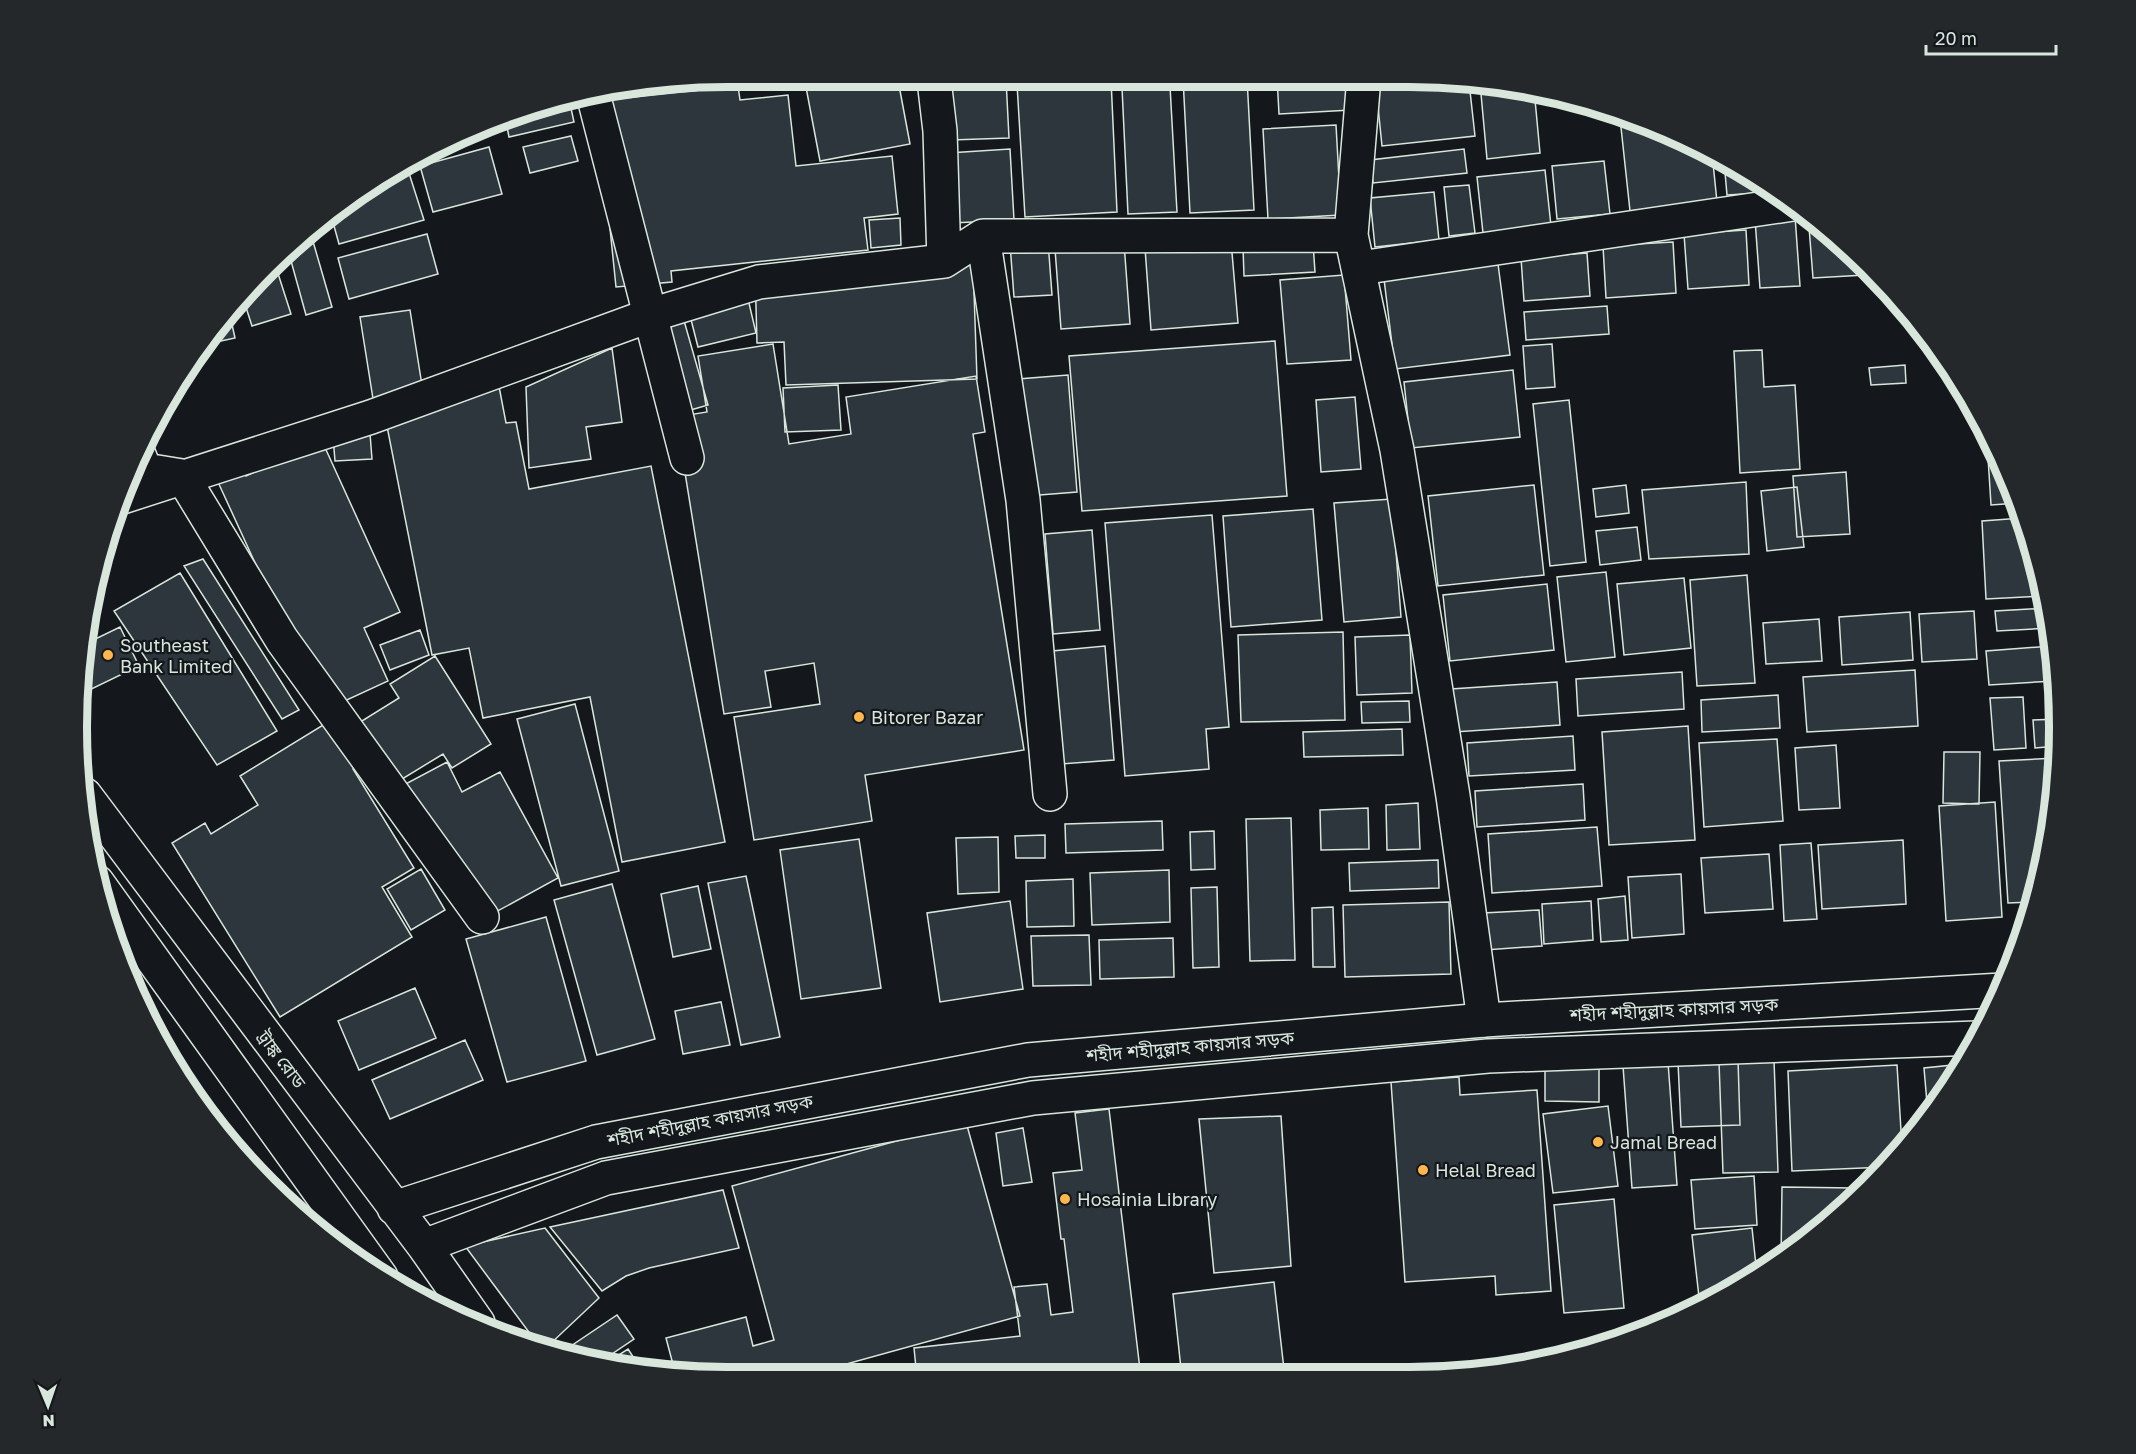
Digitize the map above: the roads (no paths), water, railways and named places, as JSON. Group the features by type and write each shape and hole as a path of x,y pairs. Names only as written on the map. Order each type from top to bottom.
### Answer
{"street":[{"path":"935,87 940,131 944,261"},
{"path":"1363,87 1351,235 1360,268 1397,450 1453,796 1484,1020"},
{"path":"595,101 687,458"},
{"path":"1360,268 1780,206"},
{"path":"132,494 371,417 651,315 759,282 944,261 983,236 1351,235"},
{"path":"983,236 1023,500 1050,795"},
{"path":"143,467 144,470 182,476 282,640 482,917"},
{"name":"ট্রাঙ্ক রোড","path":"91,803 424,1246 471,1313"},
{"path":"112,903 365,1255"},
{"name":"শহীদ শহীদুল্লাহ কায়সার সড়ক","path":"394,1208 596,1142 1028,1060 1484,1020 1992,991"},
{"name":"শহীদ শহীদুল্লাহ কায়সার সড়ক","path":"424,1246 606,1178 1033,1098 1488,1056 1968,1038"}],"place":[{"name":"Southeast Bank Limited","path":"108,655"},
{"name":"Bitorer Bazar","path":"859,717"},
{"name":"Jamal Bread","path":"1598,1142"},
{"name":"Helal Bread","path":"1423,1170"},
{"name":"Hosainia Library","path":"1065,1199"}]}
